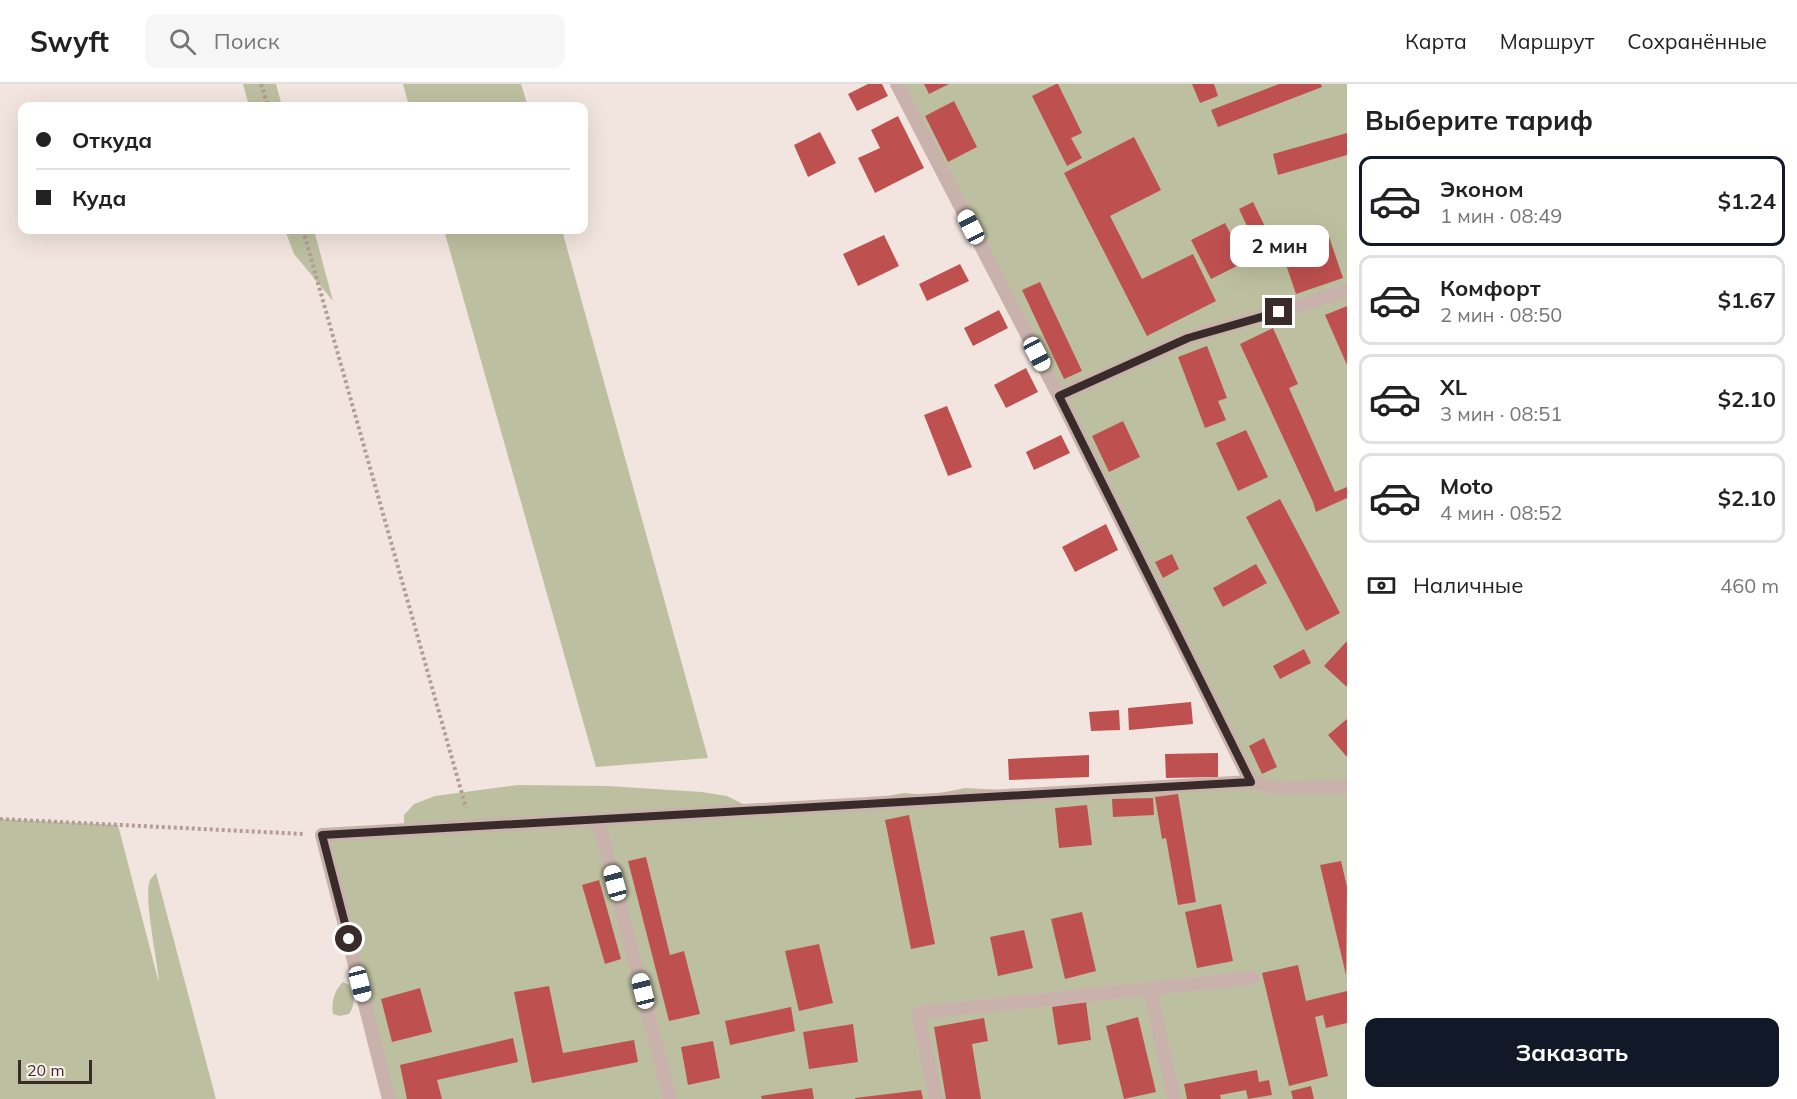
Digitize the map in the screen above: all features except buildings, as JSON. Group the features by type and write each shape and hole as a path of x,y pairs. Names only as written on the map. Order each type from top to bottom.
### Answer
{"lane":[{"path":"897,84 1059,396 1251,782"},
{"path":"1059,396 1188,338 1347,291"},
{"path":"389,1099 322,835 1251,782 1278,789 1347,786"},
{"path":"598,819 670,1099"},
{"path":"936,1099 918,1013 1252,978"},
{"path":"1150,989 1174,1099"}],"path":[{"path":"261,84 267,102"},
{"path":"304,234 471,826"},
{"path":"0,819 322,835"}],"green space":[{"path":"243,84 276,84 281,102 248,102"},
{"path":"403,84 521,84 527,102 408,102"},
{"path":"897,84 1347,84 1347,1099 389,1099 322,835 404,825 404,815 414,804 435,796 518,785 608,786 702,792 727,796 743,804 743,811 873,799 903,793 930,795 965,788 1022,791 1251,782"},
{"path":"286,234 315,234 333,301 294,254"},
{"path":"445,234 563,234 708,758 596,767"},
{"path":"0,819 118,825 159,983 148,900 150,880 156,873 216,1099 0,1099"},
{"path":"343,982 349,985 353,1003 349,1014 340,1016 333,1014 332,1005 335,993"}],"route":[{"path":"349,939 322,835 1251,782 1059,396 1188,338 1279,312"}]}
